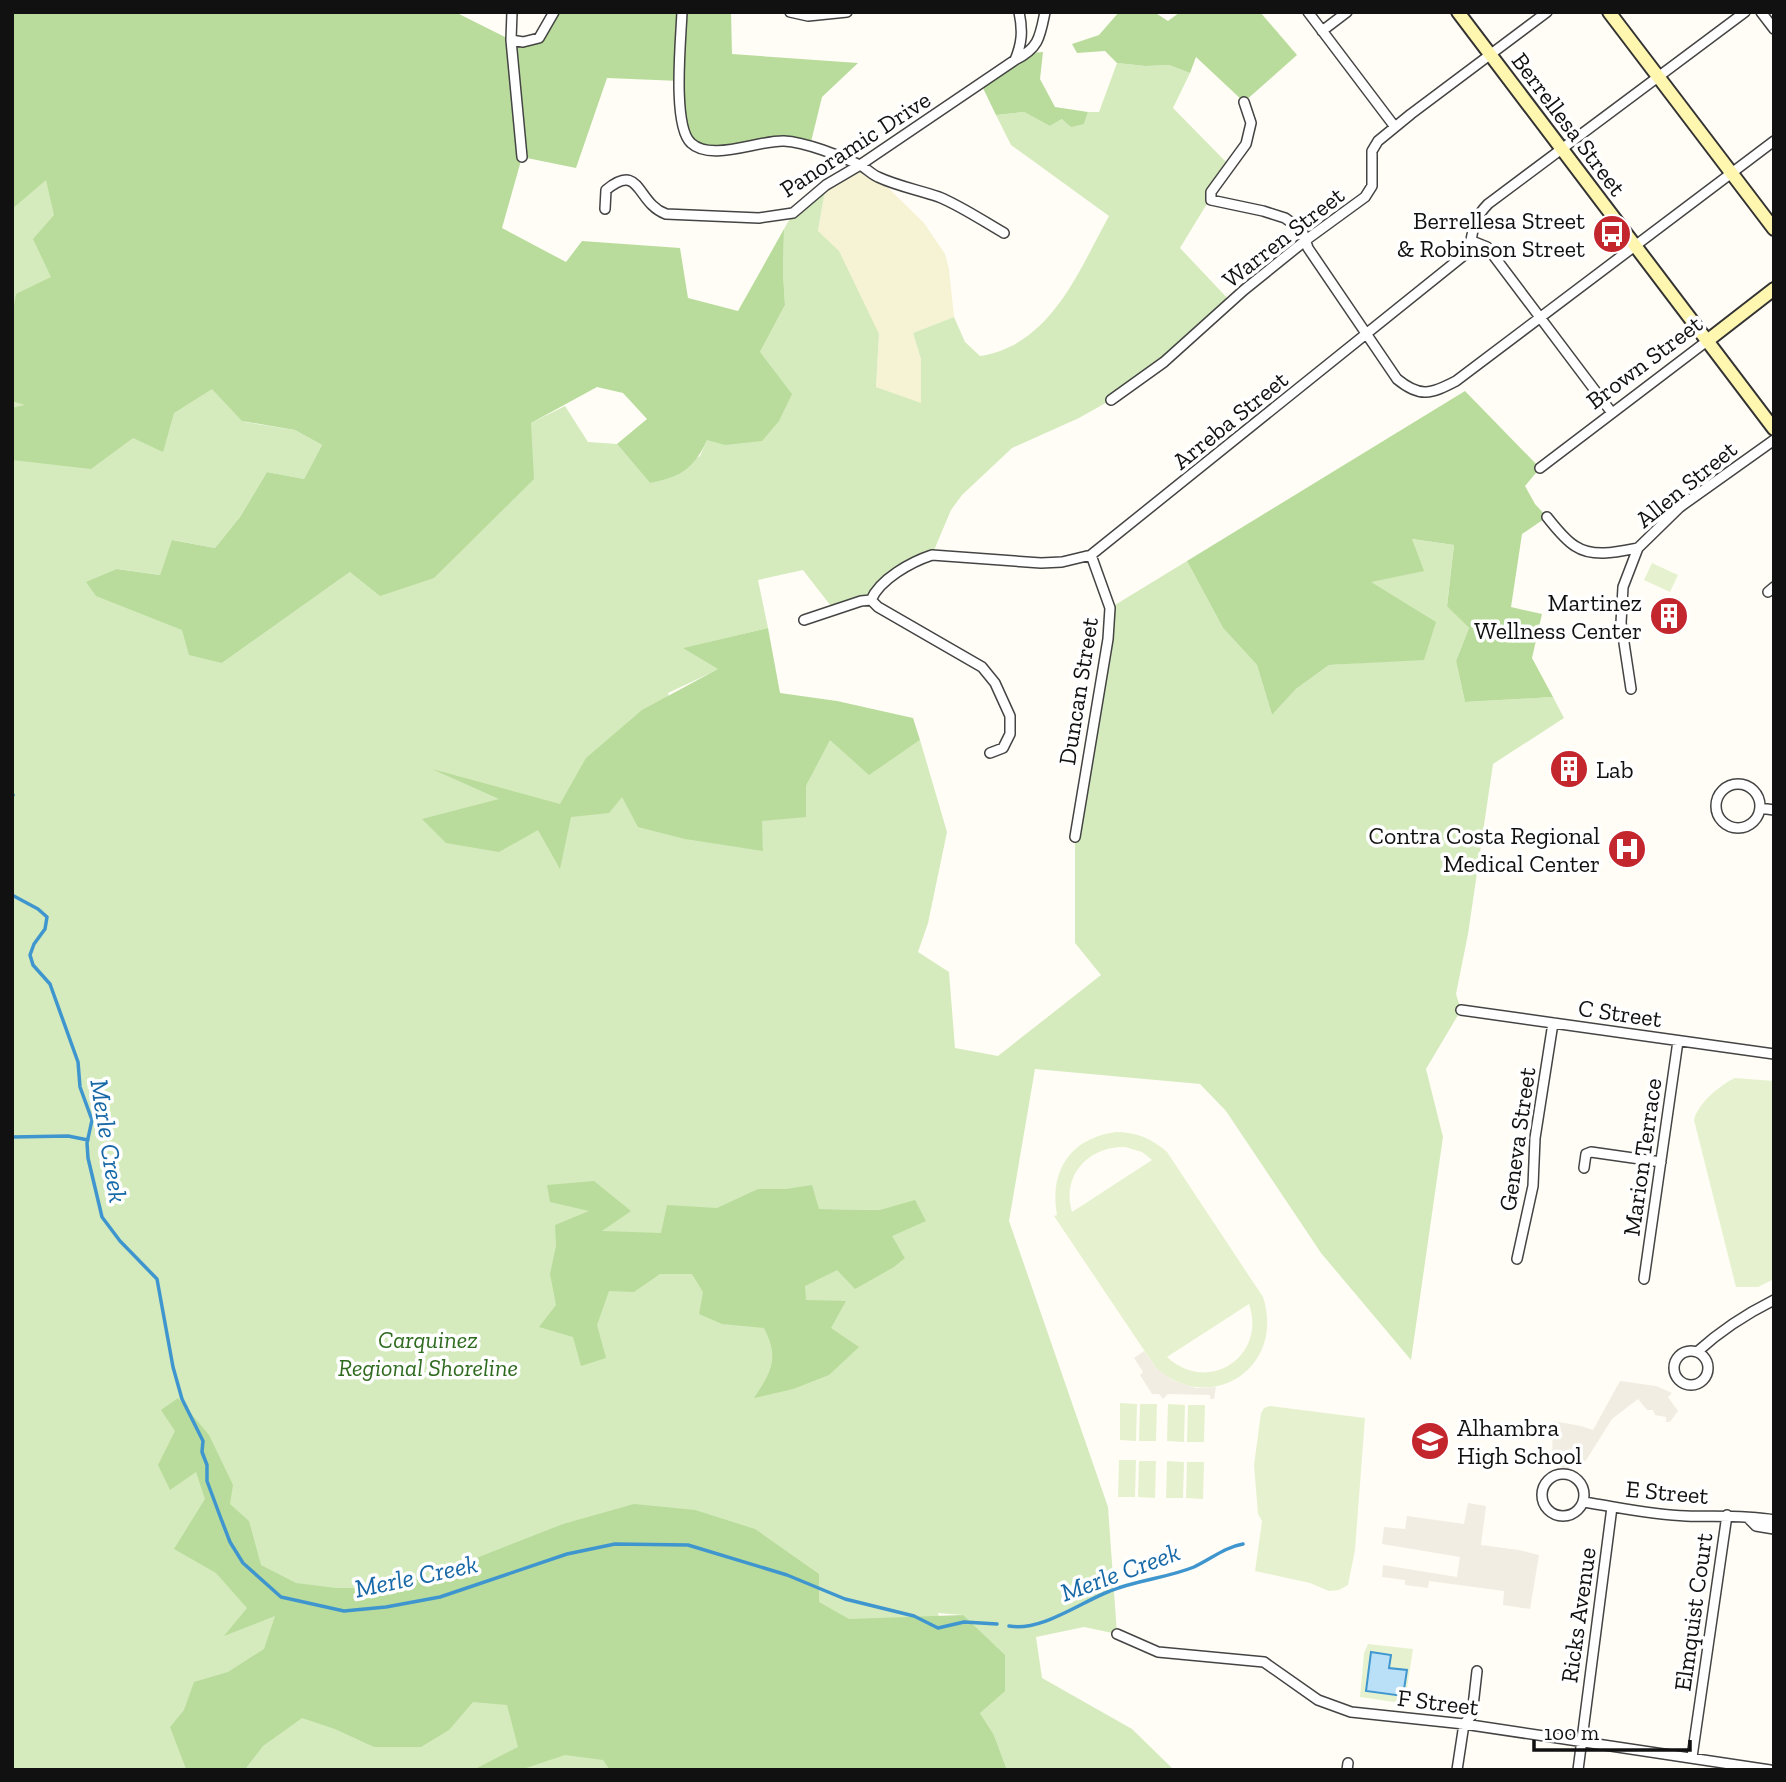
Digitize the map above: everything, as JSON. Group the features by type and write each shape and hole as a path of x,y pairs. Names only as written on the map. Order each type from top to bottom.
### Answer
{"main road":[{"name":"Berrellesa Street","path":"1458,12 1774,429"},
{"path":"1609,12 1774,229"},
{"name":"Brown Street","path":"1707,341 1774,289"}],"street":[{"path":"512,12 511,40 522,157"},
{"path":"511,40 523,42 539,38 554,12"},
{"path":"682,12 679,109 681,126 691,144 723,152 760,142 785,141 810,146 860,165 877,177 942,198 1004,233"},
{"path":"790,12 824,16 847,12"},
{"path":"1015,60 1023,30 1019,12"},
{"name":"Panoramic Drive","path":"605,209 606,190 618,181 626,179 633,182 656,210 666,214 759,218 793,213 826,185 1015,60 1030,53 1040,34 1045,12"},
{"path":"1308,12 1395,127"},
{"path":"1322,31 1347,12"},
{"name":"Warren Street","path":"1111,400 1164,362 1244,290 1365,197 1372,186 1373,151 1378,141 1547,12"},
{"name":"Arreba Street","path":"871,600 875,590 890,579 918,560 933,555 1041,563 1062,562 1091,555 1468,252 1477,216 1488,204 1745,12"},
{"path":"1760,12 1774,29"},
{"path":"1244,102 1251,123 1246,144 1211,192 1211,200 1264,211 1285,218 1303,230 1308,248 1397,379 1408,388 1421,393 1439,390 1456,381 1634,244 1774,141"},
{"path":"840,158 844,167 842,175"},
{"path":"1472,241 1487,247 1612,413"},
{"name":"Brown Street","path":"1540,468 1707,341"},
{"name":"Allen Street","path":"1631,689 1621,622 1622,598 1623,587 1638,548 1680,507 1774,439"},
{"path":"1546,517 1575,546 1583,549 1608,554 1638,548"},
{"name":"Duncan Street","path":"1075,837 1108,639 1110,608 1091,555"},
{"path":"804,620 871,600 878,607 982,667 995,683 1010,716 1010,734 1003,748 990,753"},
{"path":"1739,785 1754,792 1760,808 1752,823 1736,828 1721,821 1716,805 1723,790 1739,785"},
{"path":"1760,808 1774,810"},
{"name":"C Street","path":"1461,1010 1774,1054"},
{"name":"Geneva Street","path":"1517,1259 1533,1186 1535,1138 1553,1023"},
{"name":"Marion Terrace","path":"1644,1279 1678,1041"},
{"path":"1584,1168 1586,1154 1591,1152 1661,1162"},
{"path":"1698,1352 1722,1332 1774,1300"},
{"path":"1555,1475 1572,1475 1583,1489 1583,1502 1572,1514 1561,1516 1545,1507 1542,1489 1547,1480 1555,1475"},
{"name":"E Street","path":"1583,1502 1685,1516 1727,1515 1774,1520"},
{"name":"Ricks Avenue","path":"1578,1770 1612,1507"},
{"name":"Elmquist Court","path":"1692,1757 1727,1515"},
{"name":"E Street","path":"1749,1519 1756,1526 1774,1529"},
{"name":"F Street","path":"1117,1634 1158,1652 1264,1662 1318,1700 1351,1712 1464,1724 1770,1770"},
{"path":"1457,1770 1464,1724 1472,1715 1478,1671"}],"shaded area":[{"path":"860,165 877,177 924,223 945,254 949,269 954,317 913,333 921,359 921,404 876,387 879,334 818,232 826,185"},
{"path":"1144,1351 1156,1368 1174,1381 1196,1388 1216,1387 1214,1399 1210,1399 1210,1395 1168,1394 1163,1399 1159,1394 1152,1394 1140,1375 1143,1372 1134,1358"},
{"path":"1620,1381 1656,1386 1672,1393 1668,1397 1678,1411 1670,1422 1666,1422 1666,1417 1647,1410 1638,1399 1612,1419 1583,1465 1570,1459 1568,1474 1560,1474 1563,1458 1552,1459 1553,1421 1593,1430"},
{"path":"1468,1503 1486,1506 1481,1545 1539,1555 1530,1609 1503,1605 1504,1591 1429,1581 1428,1588 1405,1585 1405,1580 1382,1577 1383,1565 1457,1577 1460,1557 1382,1544 1384,1527 1405,1529 1407,1516 1464,1524"}],"green space":[{"path":"12,12 455,12 511,40 533,41 554,12 731,12 732,54 858,63 822,97 810,146 785,141 723,152 691,144 681,126 680,81 607,78 576,168 522,157 502,228 566,262 582,241 680,248 688,298 738,311 784,229 785,305 760,352 792,394 779,421 762,441 725,445 707,440 697,458 685,470 670,478 650,483 617,444 647,419 623,393 597,387 531,423 534,479 434,578 380,596 350,572 222,663 189,655 182,630 96,596 86,582 117,569 160,575 172,540 215,548 240,517 267,472 304,479 322,445 295,430 242,421 212,389 174,413 163,452 133,438 91,469 12,460 12,408 25,405 12,401 12,317 16,294 51,277 33,239 54,215 46,180 12,209"},
{"path":"1119,12 1154,12 1168,21 1180,12 1260,12 1297,55 1244,102 1196,57 1190,73 1169,65 1117,63 1105,51 1077,53 1072,44 1099,35"},
{"path":"1043,52 1040,79 1055,107 1088,112 1084,124 1071,127 1062,119 1050,126 1024,112 996,115 981,84 1030,53"},
{"name":"Carquinez Regional Shoreline","path":"1117,63 1169,65 1190,73 1173,108 1230,166 1180,248 1231,302 1111,400 1079,418 1012,448 962,495 951,510 932,555 890,579 871,600 834,610 803,570 758,580 768,628 684,648 719,669 668,693 712,842 763,850 761,821 806,786 830,739 869,774 920,740 947,832 928,923 918,952 949,972 955,1048 998,1056 1101,975 1075,943 1075,837 1110,608 1187,561 1223,628 1257,665 1272,715 1296,689 1329,665 1424,659 1370,582 1411,539 1454,545 1447,605 1469,628 1456,661 1465,702 1553,697 1564,718 1493,764 1468,934 1456,994 1461,1010 1426,1069 1443,1137 1411,1360 1321,1253 1226,1111 1200,1084 1035,1069 1009,1221 1108,1507 1117,1634 1084,1627 1036,1637 1042,1678 1132,1729 1174,1770 1007,1770 994,1735 980,1713 963,1615 938,1613 959,1688 975,1770 12,1770 12,102 245,422 295,430 322,445 304,479 267,472 240,517 215,548 173,540 160,575 118,569 222,663 350,572 531,423 565,406 588,442 617,444 650,483 700,456 785,305 784,229 793,213 826,185 818,231 839,251 879,334 876,387 921,403 921,359 913,333 954,317 965,342 980,356 1005,349 1026,337 1044,322 1060,303 1109,216 1011,145 996,115 1024,112 1050,126 1062,119 1084,124 1088,112 1099,112","holes":["819,1209 880,1210 891,1236 905,1258"]},
{"path":"1465,391 1540,468 1525,486 1535,504 1547,517 1522,534 1511,607 1542,614 1532,658 1553,697 1465,702 1456,661 1469,628 1447,606 1454,545 1412,539 1424,571 1371,582 1436,622 1424,660 1329,665 1296,689 1272,715 1257,665 1223,628 1187,561"},
{"path":"1652,563 1678,575 1670,592 1644,580"},
{"path":"768,628 780,693 837,701 913,718 920,740 869,775 830,740 806,786 806,817 762,821 763,851 685,839 638,827 622,797 609,813 571,817 560,869 538,830 499,852 446,843 422,819 499,799 432,769 560,804 586,758 642,710 718,669 683,648"},
{"path":"1735,1078 1774,1081 1774,1279 1758,1287 1736,1287 1694,1120 1710,1095"},
{"path":"1130,1133 1155,1143 1167,1152 1263,1297 1267,1322 1264,1345 1254,1363 1239,1377 1220,1386 1199,1387 1177,1382 1156,1368 1054,1216 1057,1215 1055,1199 1060,1171 1075,1149 1100,1135","holes":["1125,1147 1142,1152 1152,1160 1072,1212 1071,1186 1081,1165 1100,1152","1249,1304 1252,1323 1250,1340 1242,1354 1230,1365 1216,1371 1200,1372 1183,1368 1167,1357"]},
{"path":"594,1181 631,1211 602,1231 661,1233 667,1205 717,1208 758,1189 812,1185 819,1209 880,1210 915,1200 926,1221 892,1236 905,1258 855,1289 837,1270 805,1286 806,1300 846,1301 831,1328 859,1347 829,1375 793,1389 754,1398 771,1365 772,1348 764,1328 722,1324 699,1314 703,1292 692,1274 660,1274 634,1292 609,1291 597,1325 606,1358 581,1366 573,1337 539,1327 556,1305 550,1274 556,1246 555,1225 589,1211 550,1202 547,1185"},
{"path":"178,1398 209,1435 233,1485 230,1504 249,1521 261,1565 296,1583 336,1588 377,1588 423,1579 563,1524 634,1504 695,1510 755,1529 819,1574 819,1602 849,1619 963,1615 1005,1655 1005,1691 980,1713 994,1735 1007,1770 610,1770 603,1760 565,1755 520,1770 481,1770 477,1768 518,1747 507,1705 473,1702 449,1730 421,1747 374,1747 335,1729 302,1718 263,1746 246,1768 186,1769 170,1727 184,1710 194,1682 228,1672 264,1649 275,1616 224,1636 247,1608 216,1573 174,1549 205,1499 196,1472 170,1490 158,1465 175,1431 161,1410"},
{"path":"1120,1403 1137,1404 1136,1441 1120,1440"},
{"path":"1140,1404 1157,1404 1156,1441 1139,1441"},
{"path":"1168,1404 1185,1405 1184,1442 1167,1441"},
{"path":"1188,1405 1205,1405 1204,1442 1187,1442"},
{"path":"1270,1406 1365,1418 1355,1550 1348,1585 1339,1590 1329,1591 1310,1583 1255,1571 1262,1521 1258,1514 1254,1465 1261,1413 1264,1408"},
{"path":"1119,1460 1136,1460 1135,1497 1118,1497"},
{"path":"1139,1461 1156,1461 1155,1498 1138,1497"},
{"path":"1167,1461 1184,1462 1183,1498 1166,1498"},
{"path":"1187,1462 1204,1462 1203,1499 1186,1498"},
{"path":"1368,1644 1413,1649 1405,1701 1401,1703 1360,1697 1364,1653"}],"water":[{"path":"1371,1652 1391,1655 1389,1668 1407,1670 1403,1696 1366,1691"}],"waterway":[{"name":"Merle Creek","path":"12,895 47,917 45,929 30,955 33,965 50,984 78,1062 80,1087 92,1120 87,1143 88,1158 102,1217 120,1241 157,1279 173,1367 182,1399 203,1441 207,1481 230,1542 243,1563 281,1597 344,1611 386,1607 440,1597 567,1554 615,1544 688,1545 787,1575 845,1599 914,1616 938,1628 964,1622 997,1624"},
{"path":"12,1137 68,1136 88,1140"},
{"name":"Merle Creek","path":"1009,1626 1034,1625 1110,1591 1184,1571 1243,1544"}],"place":[{"name":"Berrellesa Street & Robinson Street","path":"1612,234"},
{"name":"Martinez Wellness Center","path":"1669,616"},
{"name":"Lab","path":"1569,769"},
{"name":"Contra Costa Regional Medical Center","path":"1627,849"},
{"name":"Alhambra High School","path":"1430,1441"}]}
